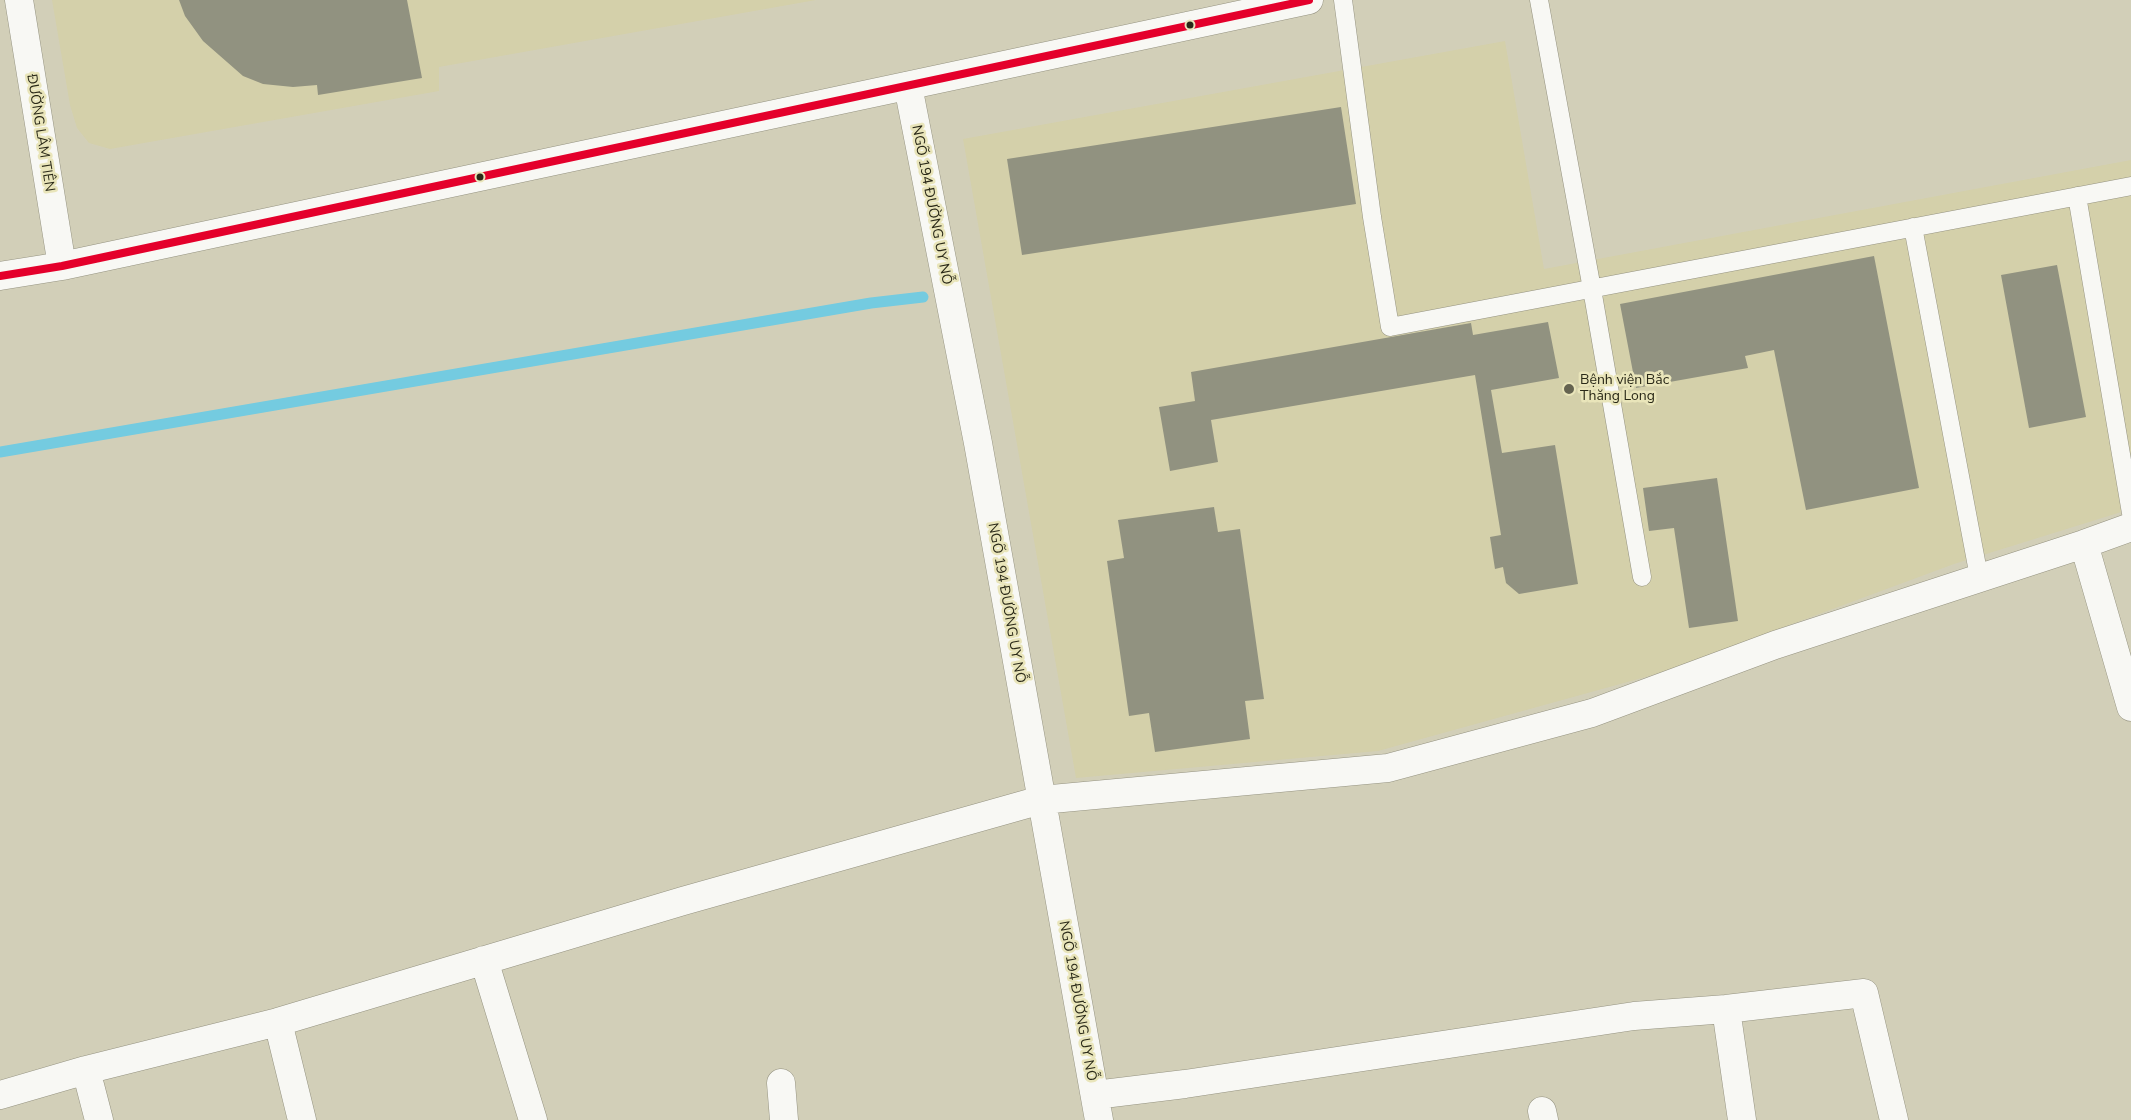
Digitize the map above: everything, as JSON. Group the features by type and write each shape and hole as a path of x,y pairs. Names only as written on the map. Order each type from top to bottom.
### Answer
{"street":[{"name":"ĐƯỜNG LÂM TIÊN","path":"19,0 62,266"},
{"path":"0,276 62,266 1309,0"},
{"name":"NGÕ 194 ĐƯỜNG UY NỖ","path":"908,86 978,444 1097,1108"},
{"path":"0,1095 86,1070 278,1022 683,901 1041,800 1388,768 1592,713 1776,645 2131,528"},
{"path":"2084,544 2131,706"},
{"path":"484,960 534,1120"},
{"path":"1097,1108 1185,1084 1634,1016 1726,1009 1864,993 1894,1120"},
{"path":"1726,1009 1742,1120"},
{"path":"278,1022 302,1120"},
{"path":"86,1070 99,1120"},
{"path":"781,1083 784,1120"}],"lane":[{"path":"1343,0 1372,217 1390,327 2131,186"},
{"path":"1539,0 1583,236 1642,577"},
{"path":"2077,196 2131,513"},
{"path":"1913,227 1979,577"}],"shaded area":[{"path":"52,0 816,0 439,67 439,91 110,149 89,143 77,128 70,105"},
{"name":"Bệnh viện Bắc Thăng Long","path":"1505,41 1544,269 2131,160 2131,509 1954,564 1660,673 1378,751 1076,778 963,139"}],"building":[{"path":"179,0 407,0 422,78 318,95 317,85 293,87 263,84 243,76 203,41 185,16"},
{"path":"1341,107 1356,204 1022,255 1007,159"},
{"path":"1874,256 1919,488 1806,510 1774,350 1745,356 1748,368 1636,388 1620,304"},
{"path":"2057,265 2086,417 2029,428 2001,275"},
{"path":"1548,322 1559,378 1491,390 1502,453 1555,445 1578,584 1519,594 1506,583 1503,567 1495,569 1490,537 1501,535 1475,375 1211,420 1218,462 1170,471 1159,407 1195,401 1191,372 1471,323 1473,335"},
{"path":"1717,478 1738,621 1689,628 1674,528 1649,531 1643,488"},
{"path":"1214,507 1218,532 1240,529 1264,699 1245,701 1250,739 1155,752 1149,713 1129,716 1107,561 1124,558 1118,520"}],"waterway":[{"path":"0,452 871,303 923,297"}],"transit line":[{"path":"0,276 62,266 1309,0"}],"place":[{"name":"Bệnh viện Bắc Thăng Long","path":"1569,389"}]}
